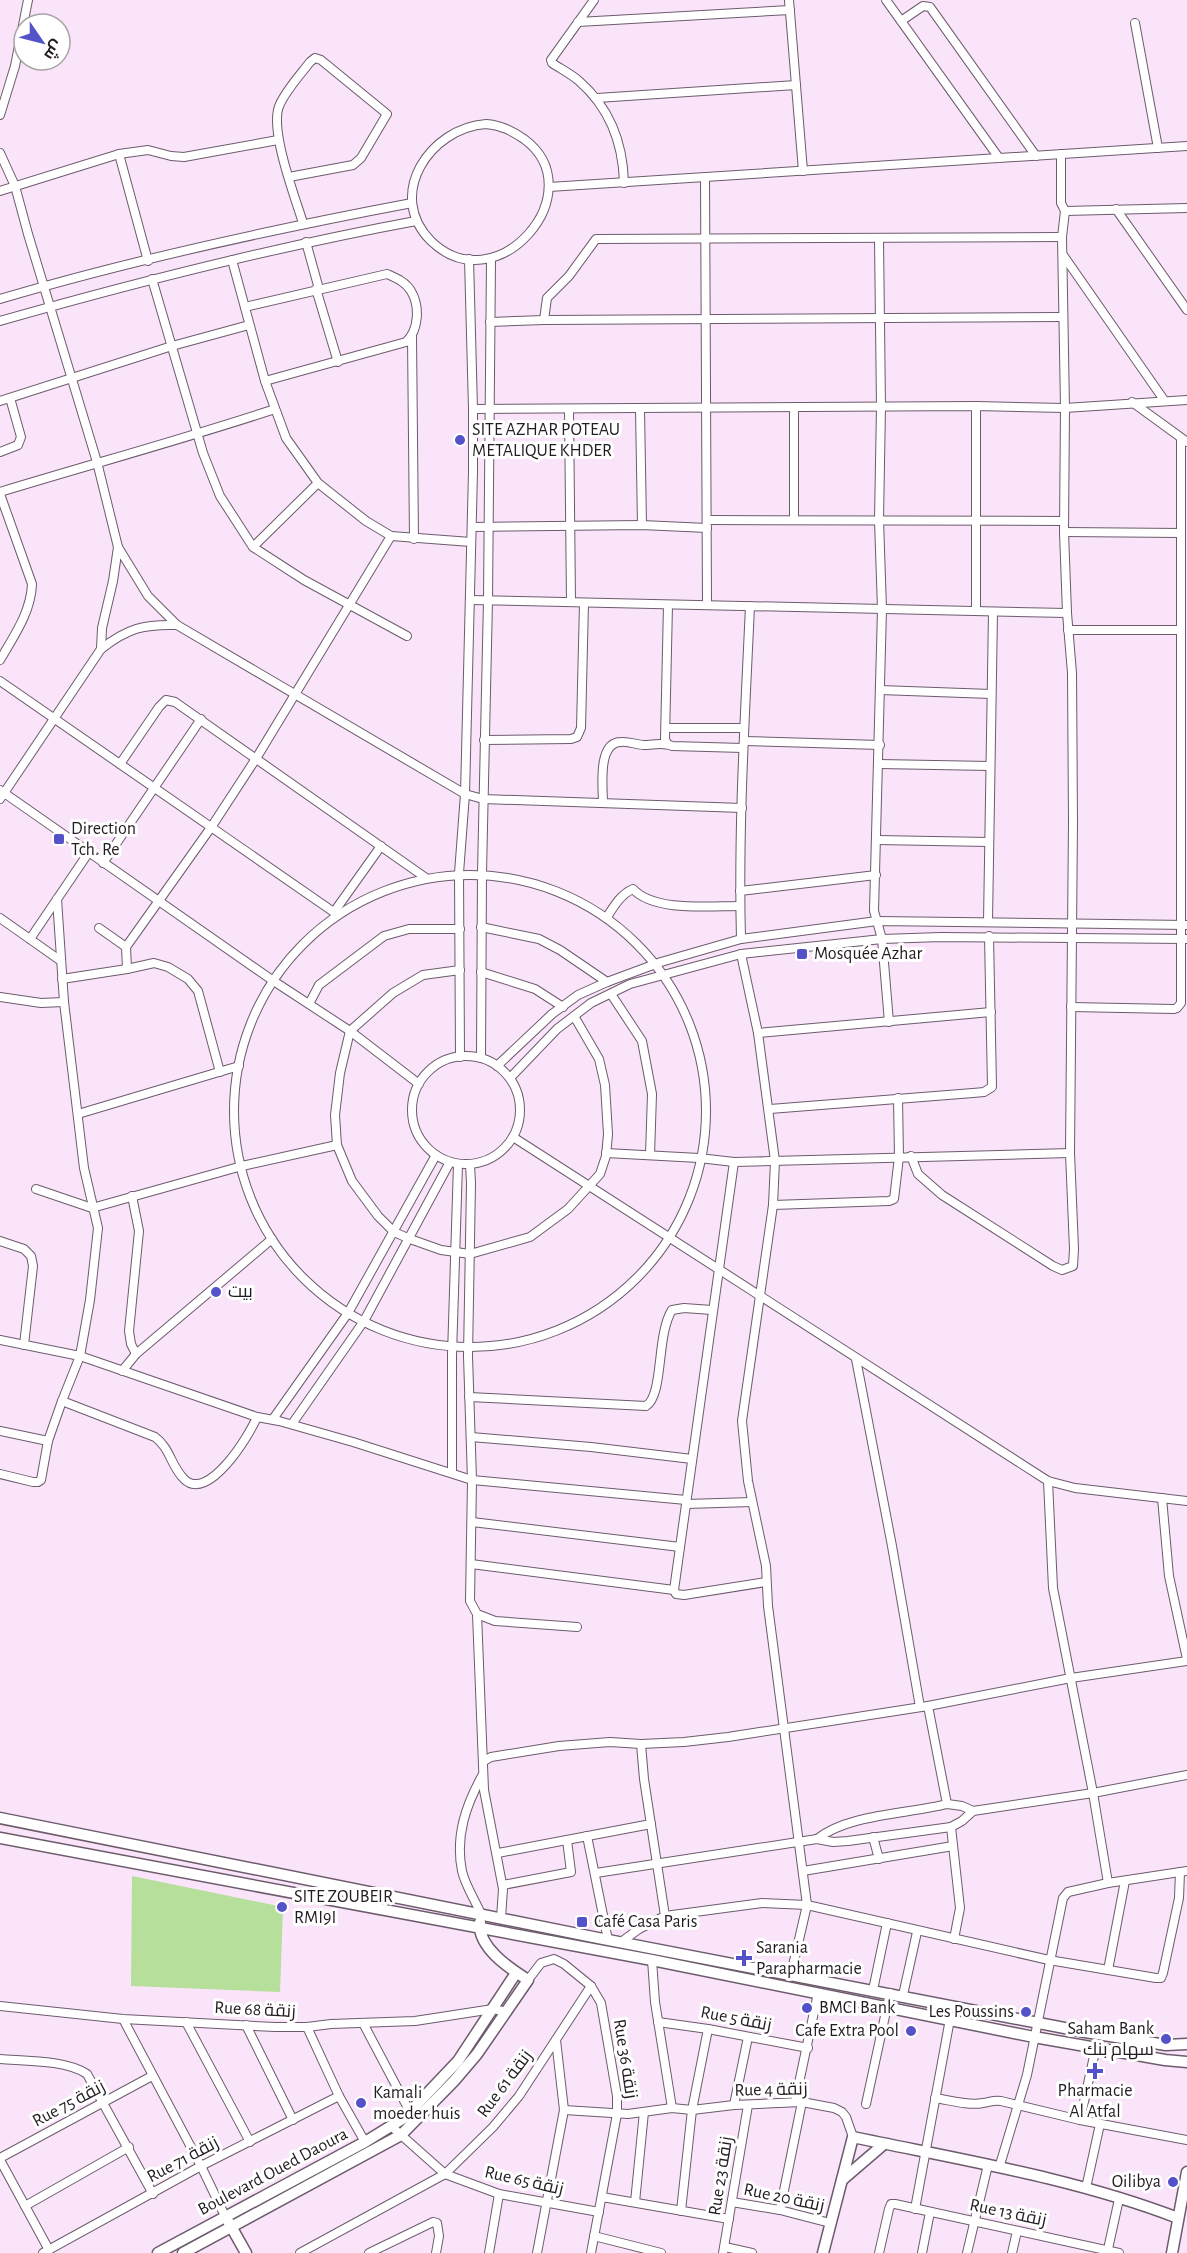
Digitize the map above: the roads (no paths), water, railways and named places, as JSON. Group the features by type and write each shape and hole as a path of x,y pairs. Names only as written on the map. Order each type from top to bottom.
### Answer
{"main road":[{"path":"0,1818 608,1940 1037,2022 1166,2045 1187,2044"},
{"path":"0,1838 652,1960 1034,2037 1187,2062"},
{"path":"481,1914 481,1936 486,1944 516,1973 528,1980"},
{"name":"Boulevard Oued Daoura","path":"158,2253 365,2142 410,2112 458,2061 516,1973"},
{"name":"Boulevard Oued Daoura","path":"185,2252 401,2135 460,2074 528,1980"},
{"path":"823,2253 853,2137 1086,2188 1148,2206 1178,2218"},
{"path":"841,2181 884,2144"},
{"path":"1172,2253 1187,2172"},
{"path":"1148,2206 1181,2206"},
{"path":"225,2216 246,2253"}],"street":[{"path":"0,115 15,66 28,0"},
{"path":"594,0 551,60 597,98 616,133 622,154 624,183"},
{"path":"788,0 803,171"},
{"path":"886,0 999,158"},
{"path":"901,21 923,6 930,7 1035,156"},
{"path":"578,22 790,10"},
{"path":"1135,23 1158,148"},
{"path":"289,177 353,165 361,158 387,114 321,60 315,58 280,104 276,120 278,140 289,177 303,223"},
{"path":"597,98 796,86"},
{"path":"476,124 498,125 530,144 543,161 549,187 544,210 533,230 514,249 491,260 469,259 452,255 436,245 416,221 412,203 412,186 419,168 430,151 453,133 476,124"},
{"path":"0,191 119,154 148,150 184,157 278,140"},
{"path":"549,187 1187,146"},
{"path":"0,153 15,186 45,286 97,462 118,548 148,596 177,625 295,692 465,794 483,799 742,808"},
{"path":"119,154 148,261"},
{"path":"911,1156 918,1174 942,1195 1016,1244 1062,1270 1073,1266 1075,1257 1070,1153 1072,684 1064,532 1065,408 1062,237 1065,211 1061,203 1061,154"},
{"path":"705,177 707,605"},
{"path":"0,299 303,223 412,203"},
{"path":"1065,211 1187,208"},
{"path":"1116,209 1184,301 1187,310"},
{"path":"0,321 152,279 306,242 416,221"},
{"path":"544,320 547,298 569,276 596,239 1062,237"},
{"path":"879,239 881,407 879,520 882,609 874,910 882,939 889,1022"},
{"path":"306,242 338,362"},
{"path":"1062,254 1164,400"},
{"path":"460,1057 459,873 465,794 472,527 473,409 469,259"},
{"path":"232,260 265,381 286,438 318,483 366,521 391,536 471,542"},
{"path":"481,1058 491,260"},
{"path":"245,307 387,273 411,290 415,301 416,327 412,337 414,538"},
{"path":"152,279 197,434 220,496 253,547 304,580 407,636"},
{"path":"490,322 1062,317"},
{"path":"0,400 10,399 172,346 249,325"},
{"path":"265,381 393,347 412,337"},
{"path":"0,452 18,445 21,437 10,399"},
{"path":"473,409 976,406 1065,408 1187,400"},
{"path":"1071,1007 1178,1008 1181,1003 1184,939 1181,533 1184,441 1132,402"},
{"path":"976,406 976,611"},
{"path":"794,407 794,520"},
{"path":"0,660 20,626 32,598 32,584 0,493 275,409"},
{"path":"569,409 571,602"},
{"path":"640,409 642,525"},
{"path":"253,547 318,483"},
{"path":"472,527 707,524 794,520 1064,521"},
{"path":"1064,532 1181,533"},
{"path":"127,969 126,947 212,826 256,758 391,536"},
{"path":"101,649 102,628 118,548"},
{"path":"470,600 1067,614"},
{"path":"484,740 571,739 577,737 580,728 584,603"},
{"path":"667,744 668,605"},
{"path":"741,939 744,728 750,606"},
{"path":"988,922 993,612"},
{"path":"177,625 135,628 119,635 101,649 1,794 90,852 272,980 350,1031 419,1084"},
{"path":"1068,630 1181,630"},
{"path":"0,681 336,913"},
{"path":"880,690 991,694"},
{"path":"120,764 159,707 166,700 175,702 426,878"},
{"path":"103,862 201,719"},
{"path":"666,728 744,728"},
{"path":"603,803 602,764 614,743 620,741 672,746 879,745"},
{"path":"879,764 990,766"},
{"path":"877,840 989,842"},
{"path":"336,913 361,901 426,878 459,873 482,873 556,889 579,899 630,933 661,962 668,972 693,1037 702,1076 704,1141 683,1213 652,1257 599,1309 519,1349 468,1356 452,1355 413,1346 348,1313 304,1276 273,1239 258,1210 242,1166 237,1100 239,1066 257,1012 272,980 336,913 381,846"},
{"path":"30,939 90,852"},
{"path":"740,891 876,874"},
{"path":"607,917 619,899 627,891 633,889 640,897 668,905 740,906"},
{"path":"0,1474 38,1482 41,1479 48,1441 80,1356 90,1300 98,1228 84,1168 64,1002 57,899"},
{"path":"0,918 61,961"},
{"path":"497,1066 578,995 661,962 741,939 877,921 1184,925"},
{"path":"481,927 539,939 560,950 607,982"},
{"path":"99,928 126,947"},
{"path":"309,1004 320,985 384,936 409,929 459,929"},
{"path":"510,1078 535,1050 591,1004 630,984 741,954 882,939 989,936 1184,939"},
{"path":"770,1109 984,1092 992,1087 989,936"},
{"path":"741,954 758,1033 770,1109 775,1161 773,1205 742,1421 752,1502 765,1566 807,1905 791,1974"},
{"path":"62,978 154,963 168,967 188,979 198,991 220,1072"},
{"path":"460,970 423,975 393,993 350,1031 338,1094 335,1115 337,1145 352,1181 378,1216 394,1232 410,1239 454,1252 470,1254 530,1237 568,1209 600,1174 606,1153 605,1085 599,1059 574,1016"},
{"path":"481,972 535,989 563,1007"},
{"path":"611,994 642,1041 652,1094 650,1155"},
{"path":"0,997 40,1003 64,1002"},
{"path":"758,1033 991,1012"},
{"path":"460,1057 481,1058 497,1066 510,1078 520,1102 520,1120 513,1137 495,1156 470,1165 454,1163 436,1155 423,1143 415,1127 413,1101 419,1084 438,1065 460,1057"},
{"path":"78,1114 239,1066"},
{"path":"773,1205 894,1199 899,1157 898,1098"},
{"path":"513,1137 1048,1481 1075,1488 1187,1501"},
{"path":"36,1189 92,1208 242,1166 337,1145"},
{"path":"606,1153 734,1162 1070,1153"},
{"path":"273,1419 348,1313 436,1155"},
{"path":"674,1590 734,1162"},
{"path":"292,1424 364,1322 454,1163"},
{"path":"452,1473 454,1163"},
{"path":"470,1165 468,1356 472,1479 470,1601 477,1614 483,1774 487,1809 503,1885 501,1918"},
{"path":"132,1196 139,1231 129,1331 131,1344 136,1354"},
{"path":"122,1371 136,1354 273,1239"},
{"path":"0,1241 24,1249 32,1256 33,1266 24,1345"},
{"path":"469,1397 646,1406 651,1403 656,1393 660,1345 672,1310 684,1308 712,1310"},
{"path":"0,1340 80,1356 257,1417 292,1424 472,1479 686,1502 752,1502"},
{"path":"856,1359 924,1706 947,1804"},
{"path":"62,1401 155,1437 162,1442 181,1476 191,1485 199,1485 206,1481 228,1462 245,1440 257,1417"},
{"path":"0,1431 48,1441"},
{"path":"471,1437 591,1446 692,1459"},
{"path":"1048,1481 1053,1588 1093,1792 1108,1883"},
{"path":"484,1761 491,1757 559,1746 610,1742 641,1744 695,1741 924,1706 1071,1678 1187,1660 1169,1576 1162,1498"},
{"path":"472,1522 680,1547"},
{"path":"471,1564 674,1590 684,1595 766,1582"},
{"path":"477,1614 495,1621 577,1627"},
{"path":"641,1744 665,1916"},
{"path":"481,1914 462,1872 460,1856 464,1814 483,1774"},
{"path":"596,1873 818,1839 833,1842 951,1827 973,1811 1187,1774"},
{"path":"818,1839 829,1830 847,1823 947,1804 962,1806 973,1811"},
{"path":"498,1853 651,1824"},
{"path":"951,1827 960,1908 954,1939"},
{"path":"587,1836 608,1940"},
{"path":"873,1837 879,1859"},
{"path":"503,1885 571,1872 567,1840"},
{"path":"803,1871 953,1846"},
{"path":"621,1942 639,1929 665,1916 762,1903 807,1905 917,1932 1049,1960 1161,1978 1184,1872 1108,1883 1068,1892 1063,1898 1049,1960 1034,2037 1018,2104 974,2222 967,2253"},
{"path":"1108,1970 1125,1881"},
{"path":"873,1990 887,1923"},
{"path":"903,1995 917,1932"},
{"name":"Rue 36 زنقة","path":"528,1980 541,1964 554,1959 564,1964 591,1986 601,2003 612,2063 617,2114 591,2253"},
{"path":"652,1960 658,2022 672,2108"},
{"name":"Rue 61 زنقة","path":"300,2253 312,2250 445,2174 493,2127 519,2096 591,1986"},
{"path":"866,2104 890,1993"},
{"path":"780,2210 818,1994"},
{"name":"Rue 68 زنقة","path":"0,2006 123,2019 307,2027 415,2021 493,2009 507,2012"},
{"path":"123,2019 225,2216"},
{"path":"915,2209 950,2019"},
{"path":"186,2022 250,2142"},
{"name":"Rue 5 زنقة","path":"658,2022 808,2048"},
{"path":"363,2023 410,2112"},
{"path":"246,2025 293,2120"},
{"path":"307,2027 339,2096 365,2142"},
{"path":"681,2211 692,2110 708,2029"},
{"path":"734,2105 748,2037"},
{"path":"537,2253 564,2110 556,2040"},
{"path":"1080,2120 1096,2048"},
{"path":"0,2060 78,2068 87,2074 153,2194"},
{"name":"Rue 75 زنقة","path":"0,2159 152,2076"},
{"name":"Rue 71 زنقة","path":"46,2251 201,2166 339,2096"},
{"path":"935,2098 970,2103 985,2103 992,2100 1018,2104 1080,2120 1187,2140"},
{"name":"Rue 4 زنقة","path":"564,2110 617,2114 672,2108 692,2110 734,2105 799,2102 834,2108 842,2112 853,2137"},
{"name":"Rue 23 زنقة","path":"724,2250 748,2105"},
{"path":"635,2202 644,2112"},
{"path":"1086,2188 1100,2124"},
{"name":"Rue 65 زنقة","path":"391,2126 445,2174 499,2194 598,2212"},
{"path":"25,2206 129,2147"},
{"path":"0,2159 46,2251"},
{"path":"489,2253 499,2194"},
{"path":"602,2197 729,2219"},
{"path":"1108,2249 1119,2199"},
{"name":"Rue 20 زنقة","path":"732,2202 780,2210 830,2223"},
{"name":"Rue 13 زنقة","path":"879,2253 891,2204 1090,2249 1108,2249 1119,2253"},
{"path":"922,2253 930,2212"},
{"path":"369,2253 433,2222 437,2223 439,2229 436,2253"},
{"path":"1012,2253 1017,2231"},
{"path":"594,2236 661,2253"},
{"path":"724,2250 752,2253"}],"place":[{"name":"SITE AZHAR POTEAU METALIQUE KHDER","path":"460,440"},
{"name":"Direction Tch. Re","path":"59,839"},
{"name":"Mosquée Azhar","path":"802,954"},
{"name":"بيت","path":"216,1292"},
{"name":"SITE ZOUBEIR RMI9I","path":"282,1907"},
{"name":"Café Casa Paris","path":"582,1922"},
{"name":"Sarania Parapharmacie","path":"744,1958"},
{"name":"BMCI Bank","path":"807,2008"},
{"name":"Les Poussins","path":"1026,2012"},
{"name":"Cafe Extra Pool","path":"911,2031"},
{"name":"Saham Bank سهام بنك","path":"1166,2039"},
{"name":"Pharmacie Al Atfal","path":"1095,2071"},
{"name":"Kamali moeder huis","path":"361,2103"},
{"name":"Oilibya","path":"1173,2182"}]}
